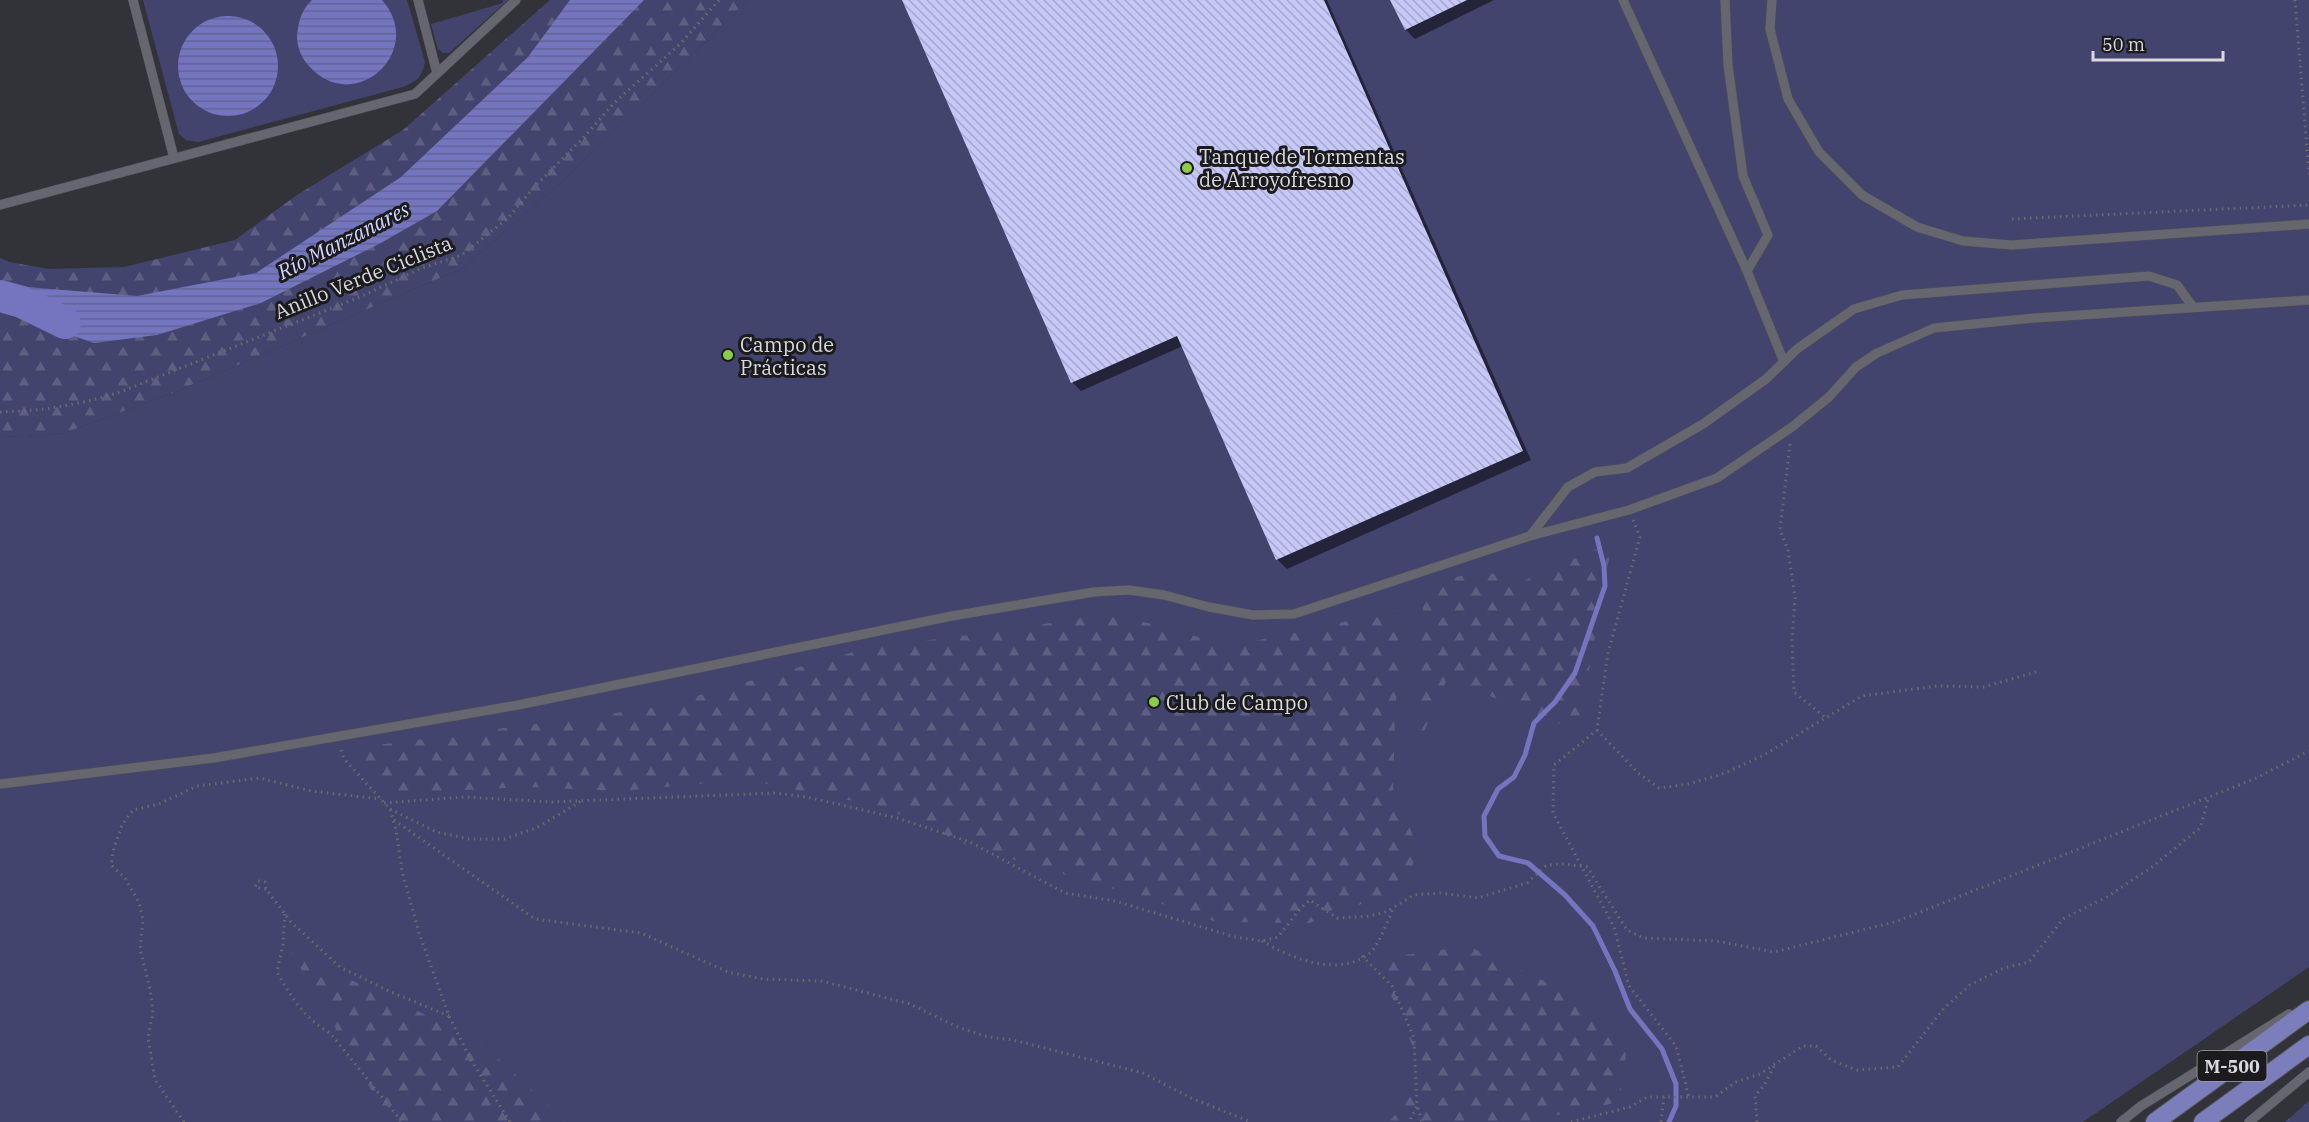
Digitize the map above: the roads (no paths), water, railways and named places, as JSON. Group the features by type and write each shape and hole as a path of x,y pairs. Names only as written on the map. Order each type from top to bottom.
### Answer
{"highway":[{"name":"M-500","path":"2155,1122 2309,1010"},
{"name":"M-500","path":"2203,1122 2309,1045"}],"lane":[{"path":"133,0 174,158"},
{"path":"418,0 437,73"},
{"path":"0,205 415,94 516,0"},
{"path":"1623,0 1747,271 1784,362"},
{"path":"1725,0 1728,65 1743,176 1767,235 1747,271"},
{"path":"1772,0 1770,29 1788,99 1819,152 1862,195 1917,227 1964,241 2012,245 2309,224"},
{"path":"1530,536 1568,487 1595,472 1627,468 1712,418 1766,379 1797,349 1854,309 1902,295 2149,276 2177,285 2193,307"},
{"path":"0,784 214,758 336,737 518,705 952,616 1094,592 1129,590 1164,595 1209,607 1253,615 1294,614 1530,536 1629,510 1717,478 1792,427 1829,397 1856,367 1877,353 1934,328 2035,318 2309,300"},
{"name":"M-500","path":"2121,1122 2141,1106 2309,1002"},
{"name":"M-500","path":"2249,1122 2309,1072"}],"water":[{"path":"312,0 382,0 394,20 396,39 391,57 379,71 364,81 346,84 327,80 309,66 300,53 297,37 301,17"},
{"path":"570,0 644,0 437,211 379,244 261,303 157,335 94,343 30,321 26,287 137,296 256,273 401,177 528,57"},
{"path":"228,16 247,20 263,31 274,47 278,66 274,85 263,101 247,112 228,116 209,112 193,101 182,85 178,66 182,47 193,31 209,20"}],"waterway":[{"name":"Río Manzanares","path":"0,296 22,302 65,323"},
{"path":"1597,538 1604,566 1605,586 1575,673 1555,702 1534,723 1525,755 1514,777 1498,789 1484,816 1485,836 1499,856 1528,863 1565,895 1593,926 1630,1009 1662,1049 1676,1084 1676,1106 1669,1122"}],"place":[{"name":"Tanque de Tormentas de Arroyofresno","path":"1187,168"},
{"name":"Campo de Prácticas","path":"728,355"},
{"name":"Club de Campo","path":"1154,702"}]}
